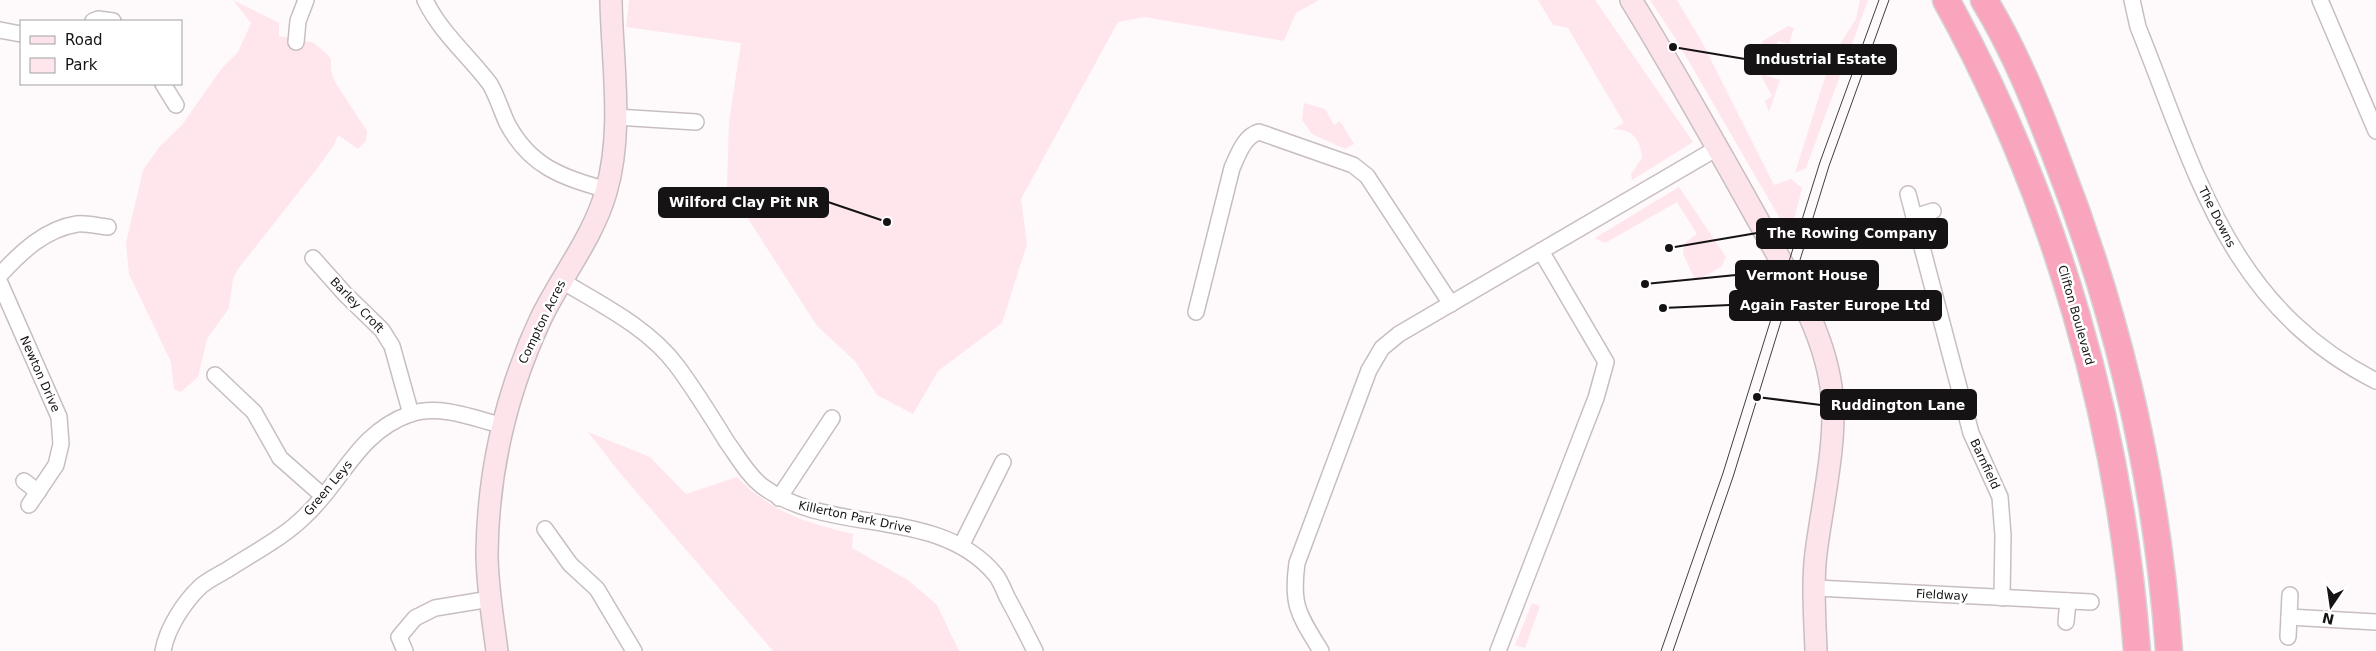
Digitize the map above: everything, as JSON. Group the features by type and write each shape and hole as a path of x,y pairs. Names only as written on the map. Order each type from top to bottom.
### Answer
{"highway":[{"name":"Clifton Boulevard","path":"1946,0 1980,63 2015,141 2051,232 2089,359 2118,493 2134,610 2137,651"},
{"path":"1984,0 2030,89 2078,214 2121,356 2151,490 2169,651"}],"main road":[{"name":"Compton Acres","path":"497,651 490,599 487,554 494,469 503,426 520,366 543,314 600,212 607,190 615,146 616,117 611,0"},
{"path":"1631,0 1719,147 1793,282 1820,339 1826,361 1833,404 1832,427 1816,556 1816,651"}],"street":[{"path":"296,42 291,20 306,0"},
{"path":"425,0 438,23 491,86 518,142 532,158 560,176 607,190"},
{"name":"The Downs","path":"2132,0 2138,27 2210,207 2240,261 2270,300 2308,337 2341,362 2376,381"},
{"path":"2320,0 2376,131"},
{"path":"0,30 20,34"},
{"path":"164,85 176,105"},
{"path":"616,117 696,122"},
{"path":"1196,312 1232,168 1251,134 1259,132 1353,165 1367,176 1450,304"},
{"path":"1321,651 1299,614 1294,587 1297,563 1369,370 1382,348 1400,334 1450,304 1719,147"},
{"name":"Barnfield","path":"1908,194 1971,433 2000,497 2003,535 2002,598"},
{"path":"1914,217 1933,211"},
{"path":"0,275 19,254 49,233 78,224 108,227"},
{"path":"1498,651 1596,398 1606,362 1541,251"},
{"name":"Barley Croft","path":"313,258 382,330 392,346 411,414"},
{"name":"Killerton Park Drive","path":"562,281 617,314 655,342 676,365 744,467 760,484 779,498 801,507 932,533 961,546 996,574 1035,651"},
{"name":"Newton Drive","path":"0,283 60,418 60,449 56,465 34,499 24,481"},
{"path":"215,375 254,412 280,458 324,496"},
{"name":"Green Leys","path":"163,651 180,612 202,586 280,536 305,517 324,496 364,444 379,429 411,414 439,411 503,426"},
{"path":"779,498 832,418"},
{"path":"961,546 1003,462"},
{"path":"546,529 570,564 597,589 634,651"},
{"name":"Fieldway","path":"1816,588 2091,602"},
{"path":"2288,636 2290,595"},
{"path":"405,651 400,637 415,618 435,608 490,599"},
{"path":"2066,622 2068,601"},
{"path":"2289,617 2376,622"}],"green space":[{"path":"233,0 279,23 279,36 314,43 327,54 331,59 331,71 335,82 367,131 366,141 358,149 338,135 334,145 316,170 238,269 233,279 229,308 207,339 198,377 181,392 174,389 171,362 129,274 126,243 143,170 160,146 182,125 222,68 238,52 251,23"},
{"path":"629,0 1319,0 1296,13 1284,41 1145,17 1118,22 1021,199 1027,244 1002,323 938,371 913,414 877,395 855,361 817,326 727,186 729,122 741,43 626,27"},
{"path":"1538,0 1595,0 1693,142 1632,180 1631,174 1642,158 1638,141 1631,133 1613,129 1624,123 1568,28 1553,25"},
{"path":"1650,0 1677,0 1703,44 1774,185 1791,179 1802,188 1790,236 1677,41"},
{"path":"1860,0 1868,0 1806,168 1795,173 1831,58 1856,19"},
{"path":"1788,26 1794,28 1789,44 1778,41 1767,76 1780,80 1769,112 1765,101 1772,96 1754,62 1767,53 1761,42"},
{"path":"1304,103 1325,109 1334,125 1340,121 1354,144 1345,149 1312,134 1302,120"},
{"path":"1679,187 1726,257 1721,267 1696,281 1683,254 1685,243 1697,234 1677,202 1605,243 1595,238"},
{"path":"588,432 650,457 686,494 737,477 776,508 805,520 853,534 852,548 908,580 937,605 959,651 773,651 620,473"},
{"path":"1532,603 1540,606 1525,648 1515,645"}],"tram line":[{"path":"1661,651 1723,473 1820,162 1879,0"},
{"path":"1673,651 1733,477 1829,166 1889,0"}],"place":[{"name":"Industrial Estate","path":"1673,47"},
{"name":"Wilford Clay Pit NR","path":"887,222"},
{"name":"The Rowing Company","path":"1669,248"},
{"name":"Vermont House","path":"1645,284"},
{"name":"Again Faster Europe Ltd","path":"1663,308"},
{"name":"Ruddington Lane","path":"1757,397"}]}
